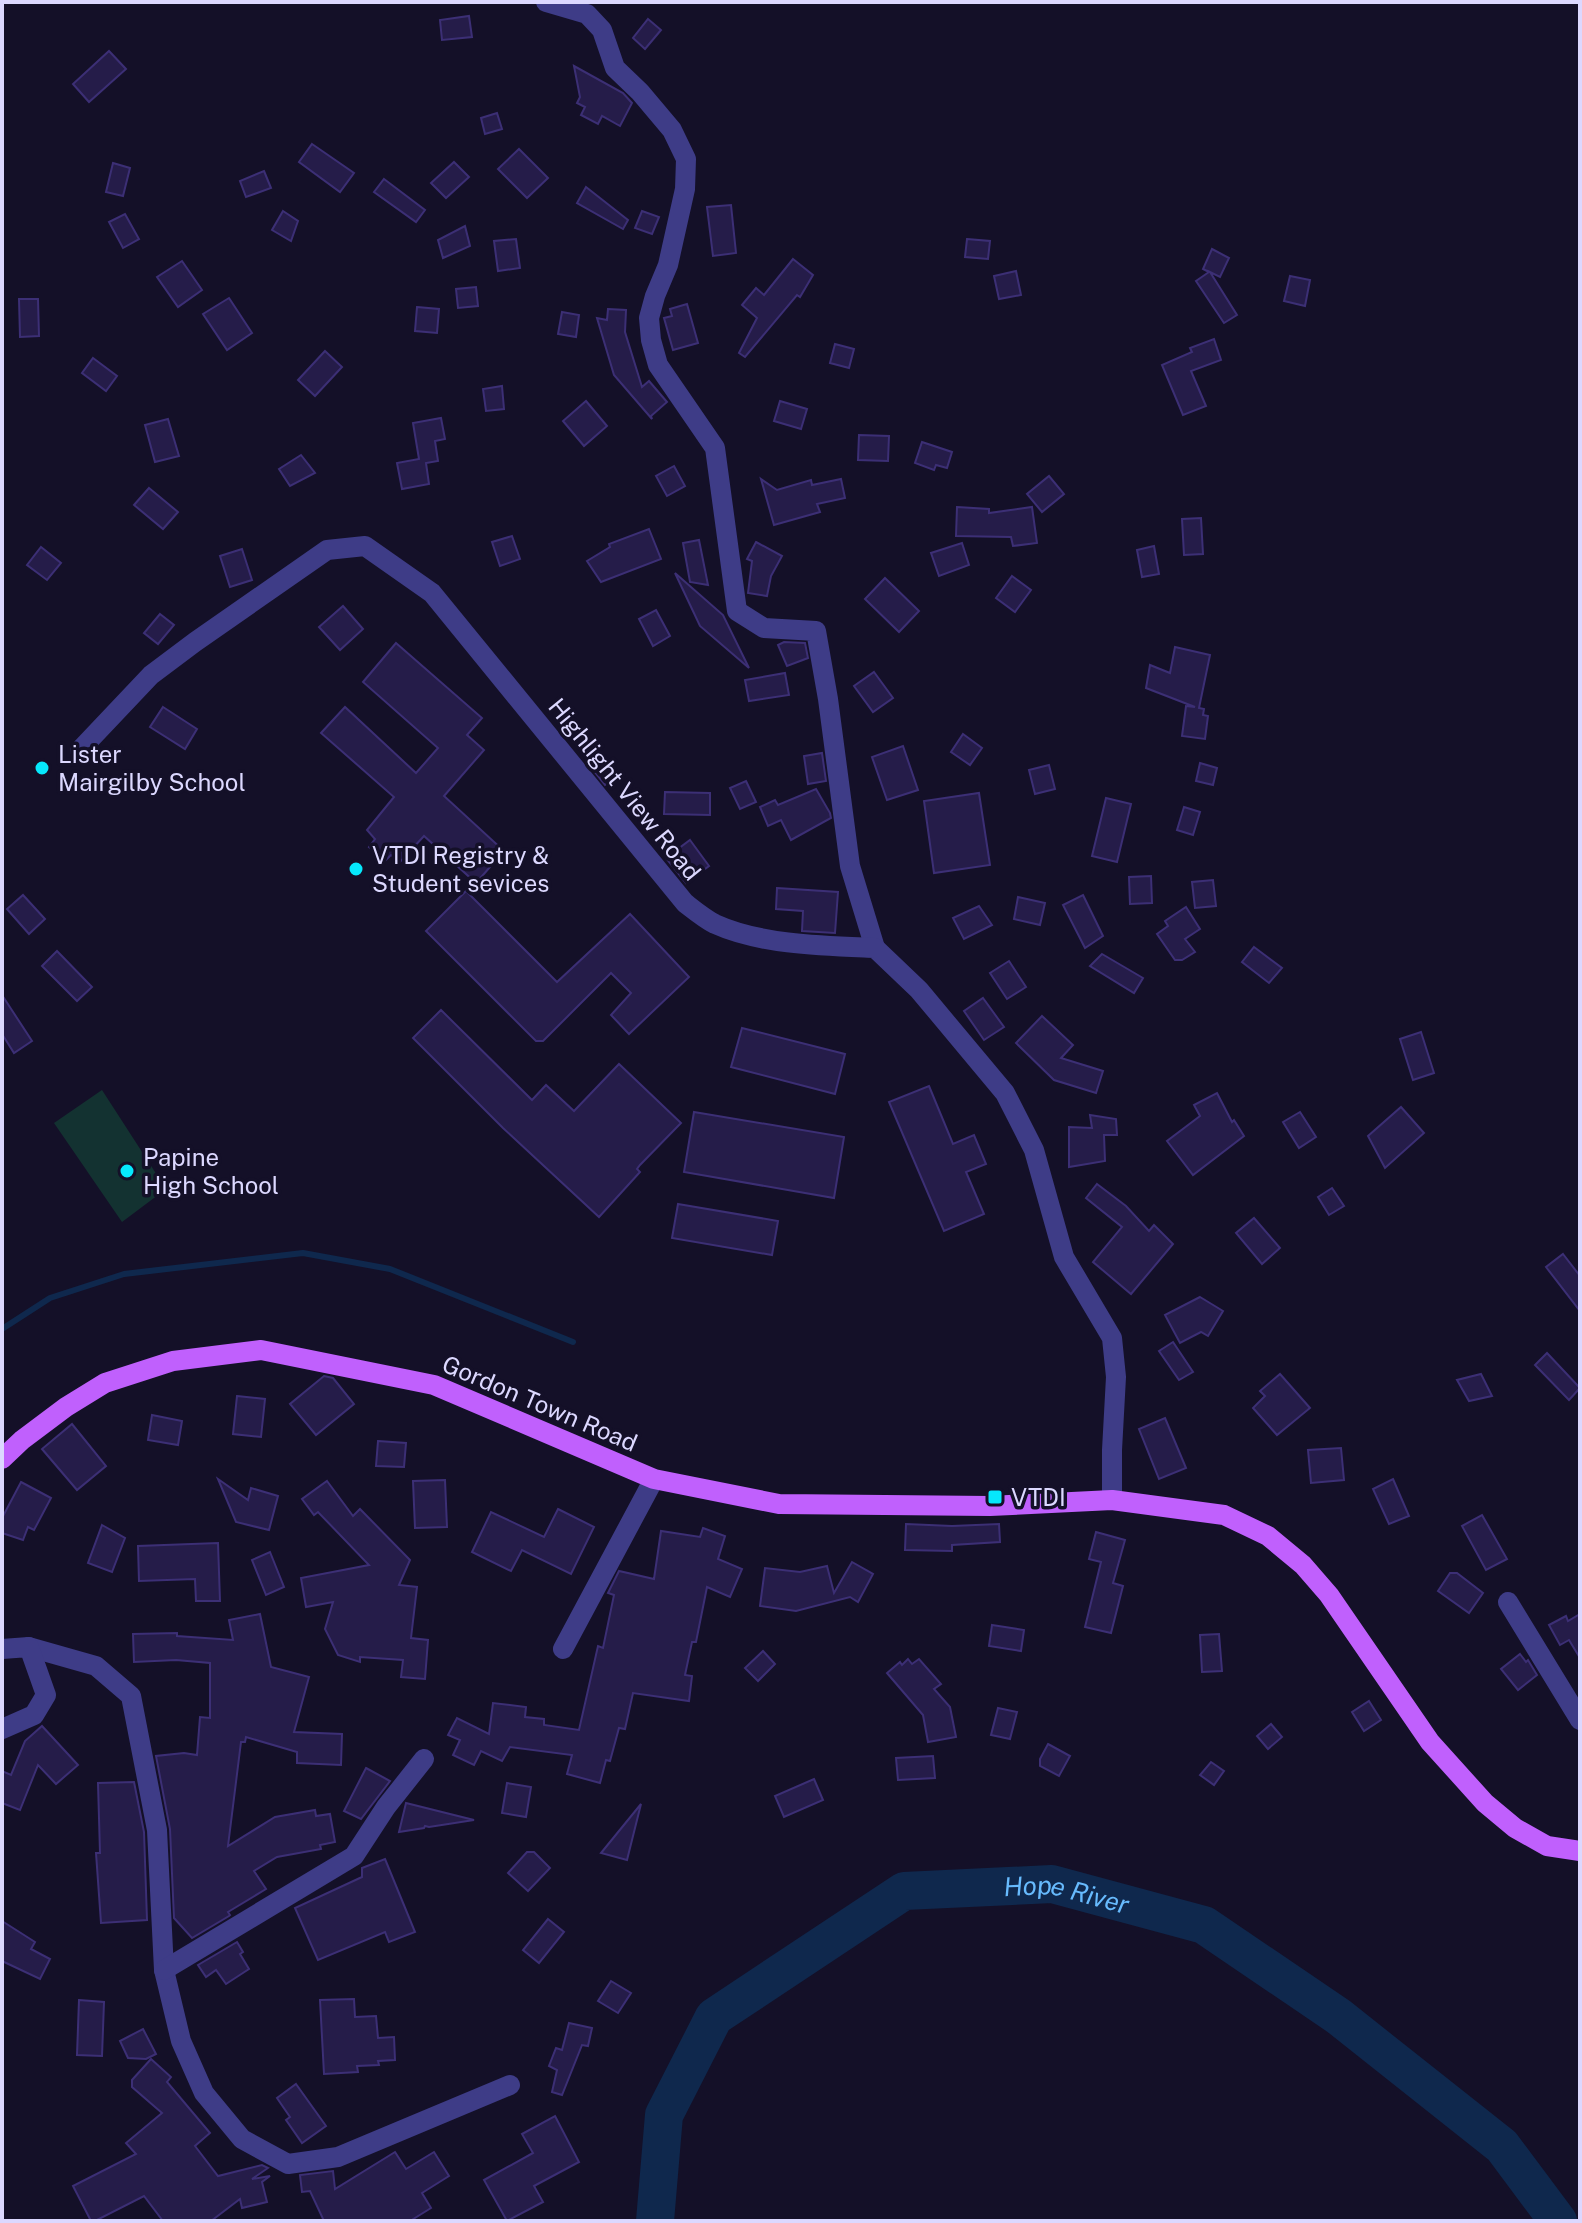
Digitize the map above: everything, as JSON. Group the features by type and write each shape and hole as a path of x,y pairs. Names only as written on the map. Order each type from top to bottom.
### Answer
{"main road":[{"name":"Gordon Town Road","path":"2,1459 66,1407 105,1383 173,1361 261,1350 434,1385 654,1479 779,1504 990,1506 1112,1500 1224,1515 1268,1536 1303,1565 1329,1595 1430,1742 1485,1803 1515,1828 1547,1846 1580,1851"}],"street":[{"path":"546,2 587,14 602,30 615,68 672,130 686,159 685,189 668,265 649,318 658,365 715,448 737,611 764,628 816,631 850,866 875,948 919,990 1005,1093 1034,1150 1064,1257 1112,1338 1116,1377 1112,1500"},
{"name":"Highlight View Road","path":"80,750 151,675 195,642 327,550 365,546 432,593 685,903 715,924 765,939 875,948"},
{"path":"563,1649 654,1479"},
{"path":"1508,1602 1580,1720"},
{"path":"2,1729 34,1715 46,1695 29,1647"},
{"path":"2,1649 29,1647 96,1666 131,1696 157,1830 164,1970 181,2041 204,2093 242,2139 288,2164 338,2157 510,2085"},
{"path":"164,1970 354,1856 386,1807 424,1759"}],"green space":[{"path":"102,1090 166,1189 122,1222 54,1123"}],"building":[{"path":"469,16 472,37 442,40 440,20"},
{"path":"648,19 661,30 645,49 633,38"},
{"path":"109,51 126,69 89,102 73,84"},
{"path":"574,66 623,93 632,103 620,126 602,116 598,124 581,115 585,107 577,103 580,97"},
{"path":"497,113 502,129 485,134 481,118"},
{"path":"312,144 354,173 340,192 299,162"},
{"path":"519,149 548,178 527,198 498,169"},
{"path":"454,162 469,177 446,198 431,183"},
{"path":"113,163 130,168 123,196 106,192"},
{"path":"264,171 271,188 246,197 240,181"},
{"path":"384,179 425,210 416,222 374,192"},
{"path":"586,187 628,220 623,229 577,203"},
{"path":"731,205 736,253 713,256 707,207"},
{"path":"283,211 298,221 291,241 272,230"},
{"path":"642,211 659,217 652,234 635,228"},
{"path":"125,214 139,239 123,248 109,222"},
{"path":"465,226 470,246 443,258 438,240"},
{"path":"516,239 520,268 498,271 494,241"},
{"path":"967,239 990,241 988,259 965,257"},
{"path":"1212,249 1229,258 1220,277 1210,272 1237,315 1224,323 1196,281 1209,272 1203,269"},
{"path":"793,259 813,275 800,297 797,295 745,357 739,353 757,318 742,305 756,288 764,295"},
{"path":"182,261 202,290 178,307 157,277"},
{"path":"1016,271 1021,295 999,299 994,276"},
{"path":"1290,276 1310,280 1305,306 1284,301"},
{"path":"476,287 478,306 458,308 456,289"},
{"path":"229,298 252,333 227,350 203,314"},
{"path":"19,299 38,299 39,336 20,337"},
{"path":"687,304 698,343 673,350 664,318 672,316 670,309"},
{"path":"417,307 439,309 437,333 415,331"},
{"path":"608,309 626,310 625,332 642,387 649,381 667,402 651,416 652,419 614,375 597,318 607,320"},
{"path":"562,312 579,315 576,337 558,334"},
{"path":"1214,339 1221,360 1191,371 1206,406 1183,415 1162,365 1192,352 1190,348"},
{"path":"835,344 854,349 849,368 830,363"},
{"path":"325,351 342,367 315,396 298,380"},
{"path":"93,358 117,376 106,391 82,373"},
{"path":"502,386 504,409 486,411 483,389"},
{"path":"586,401 607,426 584,446 563,421"},
{"path":"780,401 807,409 801,429 774,421"},
{"path":"441,418 445,439 435,441 438,461 426,463 429,484 402,489 397,463 419,459 413,423"},
{"path":"168,419 179,456 155,462 145,425"},
{"path":"859,435 889,436 888,461 858,460"},
{"path":"922,442 952,452 947,468 936,465 934,470 915,463"},
{"path":"301,455 315,473 290,486 279,469"},
{"path":"674,466 685,486 667,496 656,476"},
{"path":"1049,476 1064,494 1042,512 1027,494"},
{"path":"761,479 777,490 811,480 812,485 841,479 845,498 817,504 820,512 774,525"},
{"path":"149,488 178,512 163,529 134,505"},
{"path":"957,507 989,509 989,513 1032,507 1037,543 1013,546 1011,537 956,536"},
{"path":"1201,518 1203,554 1184,555 1182,519"},
{"path":"649,529 661,559 601,582 587,561 610,547 609,544"},
{"path":"512,536 520,559 500,566 492,542"},
{"path":"699,540 708,585 690,582 683,543"},
{"path":"756,542 782,556 771,576 767,596 748,593 752,561 747,559"},
{"path":"962,543 969,565 939,576 931,553"},
{"path":"1154,546 1159,574 1142,577 1137,550"},
{"path":"41,547 61,563 47,580 27,565"},
{"path":"242,549 252,580 230,587 220,556"},
{"path":"675,573 723,615 749,668 700,626"},
{"path":"1012,576 1031,590 1015,612 996,598"},
{"path":"885,578 919,611 899,632 865,599"},
{"path":"343,606 363,629 340,650 319,627"},
{"path":"656,610 670,636 653,646 639,619"},
{"path":"160,614 174,625 158,644 144,633"},
{"path":"784,642 805,643 808,658 787,666 778,645"},
{"path":"396,643 482,718 467,735 484,750 444,796 504,851 476,883 424,836 400,862 391,855 385,861 369,847 375,839 367,830 394,797 321,733 345,707 416,773 438,748 363,682"},
{"path":"1175,647 1210,655 1199,708 1204,709 1203,715 1208,716 1205,739 1182,736 1186,706 1195,707 1146,688 1150,665 1170,673"},
{"path":"874,672 893,698 873,712 854,686"},
{"path":"785,673 789,695 749,701 745,680"},
{"path":"163,707 197,729 185,749 150,727"},
{"path":"963,734 982,748 970,765 951,752"},
{"path":"903,746 918,790 887,800 872,757"},
{"path":"822,753 826,781 808,784 804,756"},
{"path":"608,761 618,776 605,785 594,771"},
{"path":"1200,763 1217,768 1213,785 1196,781"},
{"path":"1049,765 1055,789 1035,794 1029,770"},
{"path":"746,781 756,802 740,809 730,788"},
{"path":"816,789 831,818 791,840 781,820 768,826 760,807 775,800 778,805"},
{"path":"665,792 710,793 710,815 664,814"},
{"path":"979,793 990,865 934,873 924,801"},
{"path":"1106,798 1131,804 1117,862 1092,856"},
{"path":"1184,807 1200,812 1193,835 1177,830"},
{"path":"690,840 709,866 686,883 666,858"},
{"path":"1151,876 1152,903 1130,904 1129,877"},
{"path":"1213,880 1216,906 1195,908 1192,882"},
{"path":"777,888 838,892 835,933 802,931 803,911 776,909"},
{"path":"466,891 557,982 630,914 689,977 629,1034 611,1015 631,993 611,973 543,1041 536,1041 426,931"},
{"path":"23,895 45,919 29,934 7,909"},
{"path":"1083,895 1103,936 1085,948 1063,905"},
{"path":"1018,897 1045,903 1040,925 1014,919"},
{"path":"979,906 992,925 964,939 953,918"},
{"path":"1186,907 1200,929 1185,939 1195,952 1182,960 1175,960 1157,934 1168,926 1165,921"},
{"path":"1254,947 1282,968 1269,983 1242,962"},
{"path":"57,951 92,987 77,1001 42,966"},
{"path":"1102,954 1143,978 1134,993 1090,966"},
{"path":"1009,961 1026,987 1007,999 990,973"},
{"path":"2,995 32,1041 14,1053 2,1034"},
{"path":"983,998 1004,1027 984,1040 964,1011"},
{"path":"441,1010 532,1100 546,1085 574,1111 619,1064 681,1123 640,1165 637,1169 640,1172 599,1217 503,1128 413,1038"},
{"path":"1042,1016 1073,1045 1061,1058 1103,1071 1096,1093 1054,1080 1016,1043"},
{"path":"742,1028 845,1054 835,1094 731,1067"},
{"path":"1421,1032 1434,1073 1413,1080 1400,1039"},
{"path":"929,1086 953,1144 974,1135 986,1164 966,1172 984,1214 944,1231 889,1102"},
{"path":"1217,1093 1232,1122 1234,1120 1244,1136 1193,1175 1167,1141 1200,1116 1194,1105"},
{"path":"1401,1107 1424,1133 1385,1168 1368,1136"},
{"path":"694,1112 844,1137 834,1198 684,1172"},
{"path":"1300,1112 1316,1137 1299,1148 1283,1122"},
{"path":"1090,1115 1116,1119 1117,1135 1104,1135 1105,1161 1069,1167 1069,1127 1092,1128"},
{"path":"1097,1184 1126,1206 1149,1231 1154,1225 1173,1244 1131,1294 1093,1262 1122,1227 1086,1198"},
{"path":"1332,1188 1344,1206 1329,1215 1318,1197"},
{"path":"678,1204 778,1221 772,1255 672,1238"},
{"path":"1254,1218 1280,1248 1262,1264 1236,1233"},
{"path":"1563,1254 1580,1276 1580,1311 1546,1267"},
{"path":"1200,1297 1223,1311 1208,1336 1201,1332 1180,1343 1165,1315"},
{"path":"1173,1342 1193,1372 1179,1380 1159,1351"},
{"path":"1547,1353 1580,1388 1569,1400 1535,1365"},
{"path":"1280,1374 1310,1408 1277,1435 1253,1408 1265,1396 1260,1391"},
{"path":"1481,1374 1492,1396 1469,1401 1457,1380"},
{"path":"324,1376 333,1378 354,1404 316,1435 290,1404"},
{"path":"237,1396 265,1399 261,1437 233,1434"},
{"path":"152,1415 182,1421 178,1445 148,1440"},
{"path":"1165,1418 1186,1468 1159,1479 1139,1429"},
{"path":"72,1424 106,1466 77,1490 42,1449"},
{"path":"378,1441 406,1443 404,1467 376,1466"},
{"path":"1341,1448 1344,1480 1311,1483 1308,1450"},
{"path":"218,1479 248,1500 251,1488 278,1496 269,1530 236,1522"},
{"path":"1393,1479 1409,1516 1389,1524 1373,1489"},
{"path":"445,1480 447,1527 415,1528 413,1481"},
{"path":"327,1481 353,1516 360,1509 410,1560 399,1585 417,1587 411,1638 428,1640 425,1679 401,1677 403,1660 360,1657 360,1662 338,1655 325,1629 333,1602 306,1607 301,1578 369,1565 318,1512 314,1515 302,1499"},
{"path":"21,1482 51,1498 34,1530 28,1527 23,1540 2,1533 2,1518"},
{"path":"558,1509 594,1527 571,1574 522,1550 511,1571 472,1552 491,1512 544,1537"},
{"path":"1482,1515 1507,1559 1486,1570 1462,1526"},
{"path":"906,1524 999,1524 1000,1542 952,1545 952,1551 905,1550"},
{"path":"102,1525 125,1538 112,1572 88,1563"},
{"path":"703,1528 725,1536 718,1559 742,1569 730,1597 707,1587 696,1642 692,1642 685,1675 692,1676 689,1701 633,1693 625,1729 619,1728 600,1783 567,1774 572,1755 510,1747 502,1761 481,1751 474,1765 453,1755 460,1740 448,1735 457,1718 489,1734 493,1703 526,1707 525,1717 544,1719 544,1725 579,1730 598,1646 603,1648 614,1595 608,1593 619,1571 654,1579 661,1531 700,1537"},
{"path":"1096,1532 1125,1540 1113,1583 1123,1586 1111,1633 1085,1627 1101,1562 1089,1559"},
{"path":"218,1543 220,1601 196,1601 195,1579 139,1581 138,1546"},
{"path":"270,1552 284,1587 266,1595 252,1560"},
{"path":"852,1562 873,1574 858,1602 850,1597 796,1611 760,1606 765,1568 800,1572 827,1566 834,1593"},
{"path":"1450,1573 1457,1573 1483,1593 1469,1613 1438,1591"},
{"path":"260,1614 271,1667 309,1677 294,1732 342,1734 341,1765 297,1763 297,1752 246,1737 245,1742 241,1742 228,1846 275,1817 315,1810 316,1816 330,1814 335,1842 320,1845 321,1849 277,1857 254,1871 266,1889 192,1938 174,1918 170,1829 156,1756 197,1755 200,1717 210,1718 210,1663 176,1660 134,1662 133,1634 177,1633 177,1636 233,1640 229,1620"},
{"path":"1580,1614 1580,1658 1569,1640 1560,1645 1549,1625 1566,1616 1568,1621"},
{"path":"992,1625 1024,1630 1021,1651 989,1646"},
{"path":"1219,1634 1222,1671 1202,1672 1200,1635"},
{"path":"763,1651 775,1664 758,1681 745,1668"},
{"path":"1520,1654 1526,1662 1528,1660 1537,1675 1518,1690 1501,1669"},
{"path":"908,1659 912,1664 919,1659 941,1684 934,1689 950,1707 956,1737 928,1742 923,1715 887,1673"},
{"path":"1369,1701 1381,1720 1364,1731 1352,1712"},
{"path":"998,1708 1017,1712 1010,1739 991,1735"},
{"path":"1271,1724 1282,1737 1268,1749 1257,1736"},
{"path":"42,1726 78,1765 56,1784 38,1765 20,1810 2,1803 2,1771 11,1775 25,1741"},
{"path":"1048,1744 1070,1756 1059,1776 1040,1766"},
{"path":"933,1756 935,1778 898,1780 896,1758"},
{"path":"1211,1762 1224,1771 1214,1785 1200,1775"},
{"path":"366,1768 390,1781 361,1819 344,1811"},
{"path":"814,1779 823,1800 784,1817 775,1796"},
{"path":"134,1782 144,1832 147,1920 101,1923 96,1853 100,1853 98,1783"},
{"path":"507,1783 531,1787 526,1817 502,1813"},
{"path":"406,1803 474,1820 399,1832"},
{"path":"641,1804 627,1860 601,1853"},
{"path":"527,1852 534,1852 550,1868 528,1891 508,1873"},
{"path":"385,1859 415,1932 389,1942 385,1932 318,1960 295,1908 362,1877 362,1868"},
{"path":"548,1919 564,1932 539,1963 523,1950"},
{"path":"2,1921 35,1942 31,1949 50,1959 40,1979 2,1961"},
{"path":"237,1942 249,1969 226,1984 216,1970 206,1977 198,1965"},
{"path":"611,1981 631,1993 618,2013 598,2001"},
{"path":"354,1999 355,2017 376,2016 378,2038 394,2037 395,2060 378,2061 379,2065 357,2066 358,2072 324,2074 320,2000"},
{"path":"79,2000 104,2002 102,2056 77,2055"},
{"path":"569,2023 592,2028 588,2046 582,2045 562,2095 552,2092 557,2070 549,2066 556,2048 562,2050"},
{"path":"143,2029 156,2054 146,2059 128,2058 120,2041"},
{"path":"151,2059 171,2077 167,2082 210,2133 195,2146 218,2176 262,2165 268,2168 252,2179 270,2176 262,2182 267,2202 242,2208 240,2199 211,2221 163,2221 144,2196 91,2221 73,2186 136,2154 126,2143 162,2113 132,2087 132,2080"},
{"path":"296,2084 326,2126 302,2143 286,2120 290,2117 277,2098"},
{"path":"555,2116 579,2162 534,2186 543,2202 507,2221 484,2180 533,2153 522,2134"},
{"path":"395,2152 406,2169 434,2152 449,2176 422,2193 431,2208 410,2221 324,2221 310,2191 302,2192 300,2175 333,2171 335,2189"}],"waterway":[{"path":"2,1329 50,1298 124,1274 303,1253 390,1269 573,1342"},
{"name":"Hope River","path":"655,2221 664,2115 714,2017 904,1891 1052,1884 1204,1925 1338,2016 1502,2146 1558,2221"}],"place":[{"name":"Lister Mairgilby School","path":"42,768"},
{"name":"VTDI Registry & Student sevices","path":"356,869"},
{"name":"Papine High School","path":"127,1171"},
{"name":"VTDI","path":"995,1497"}]}
